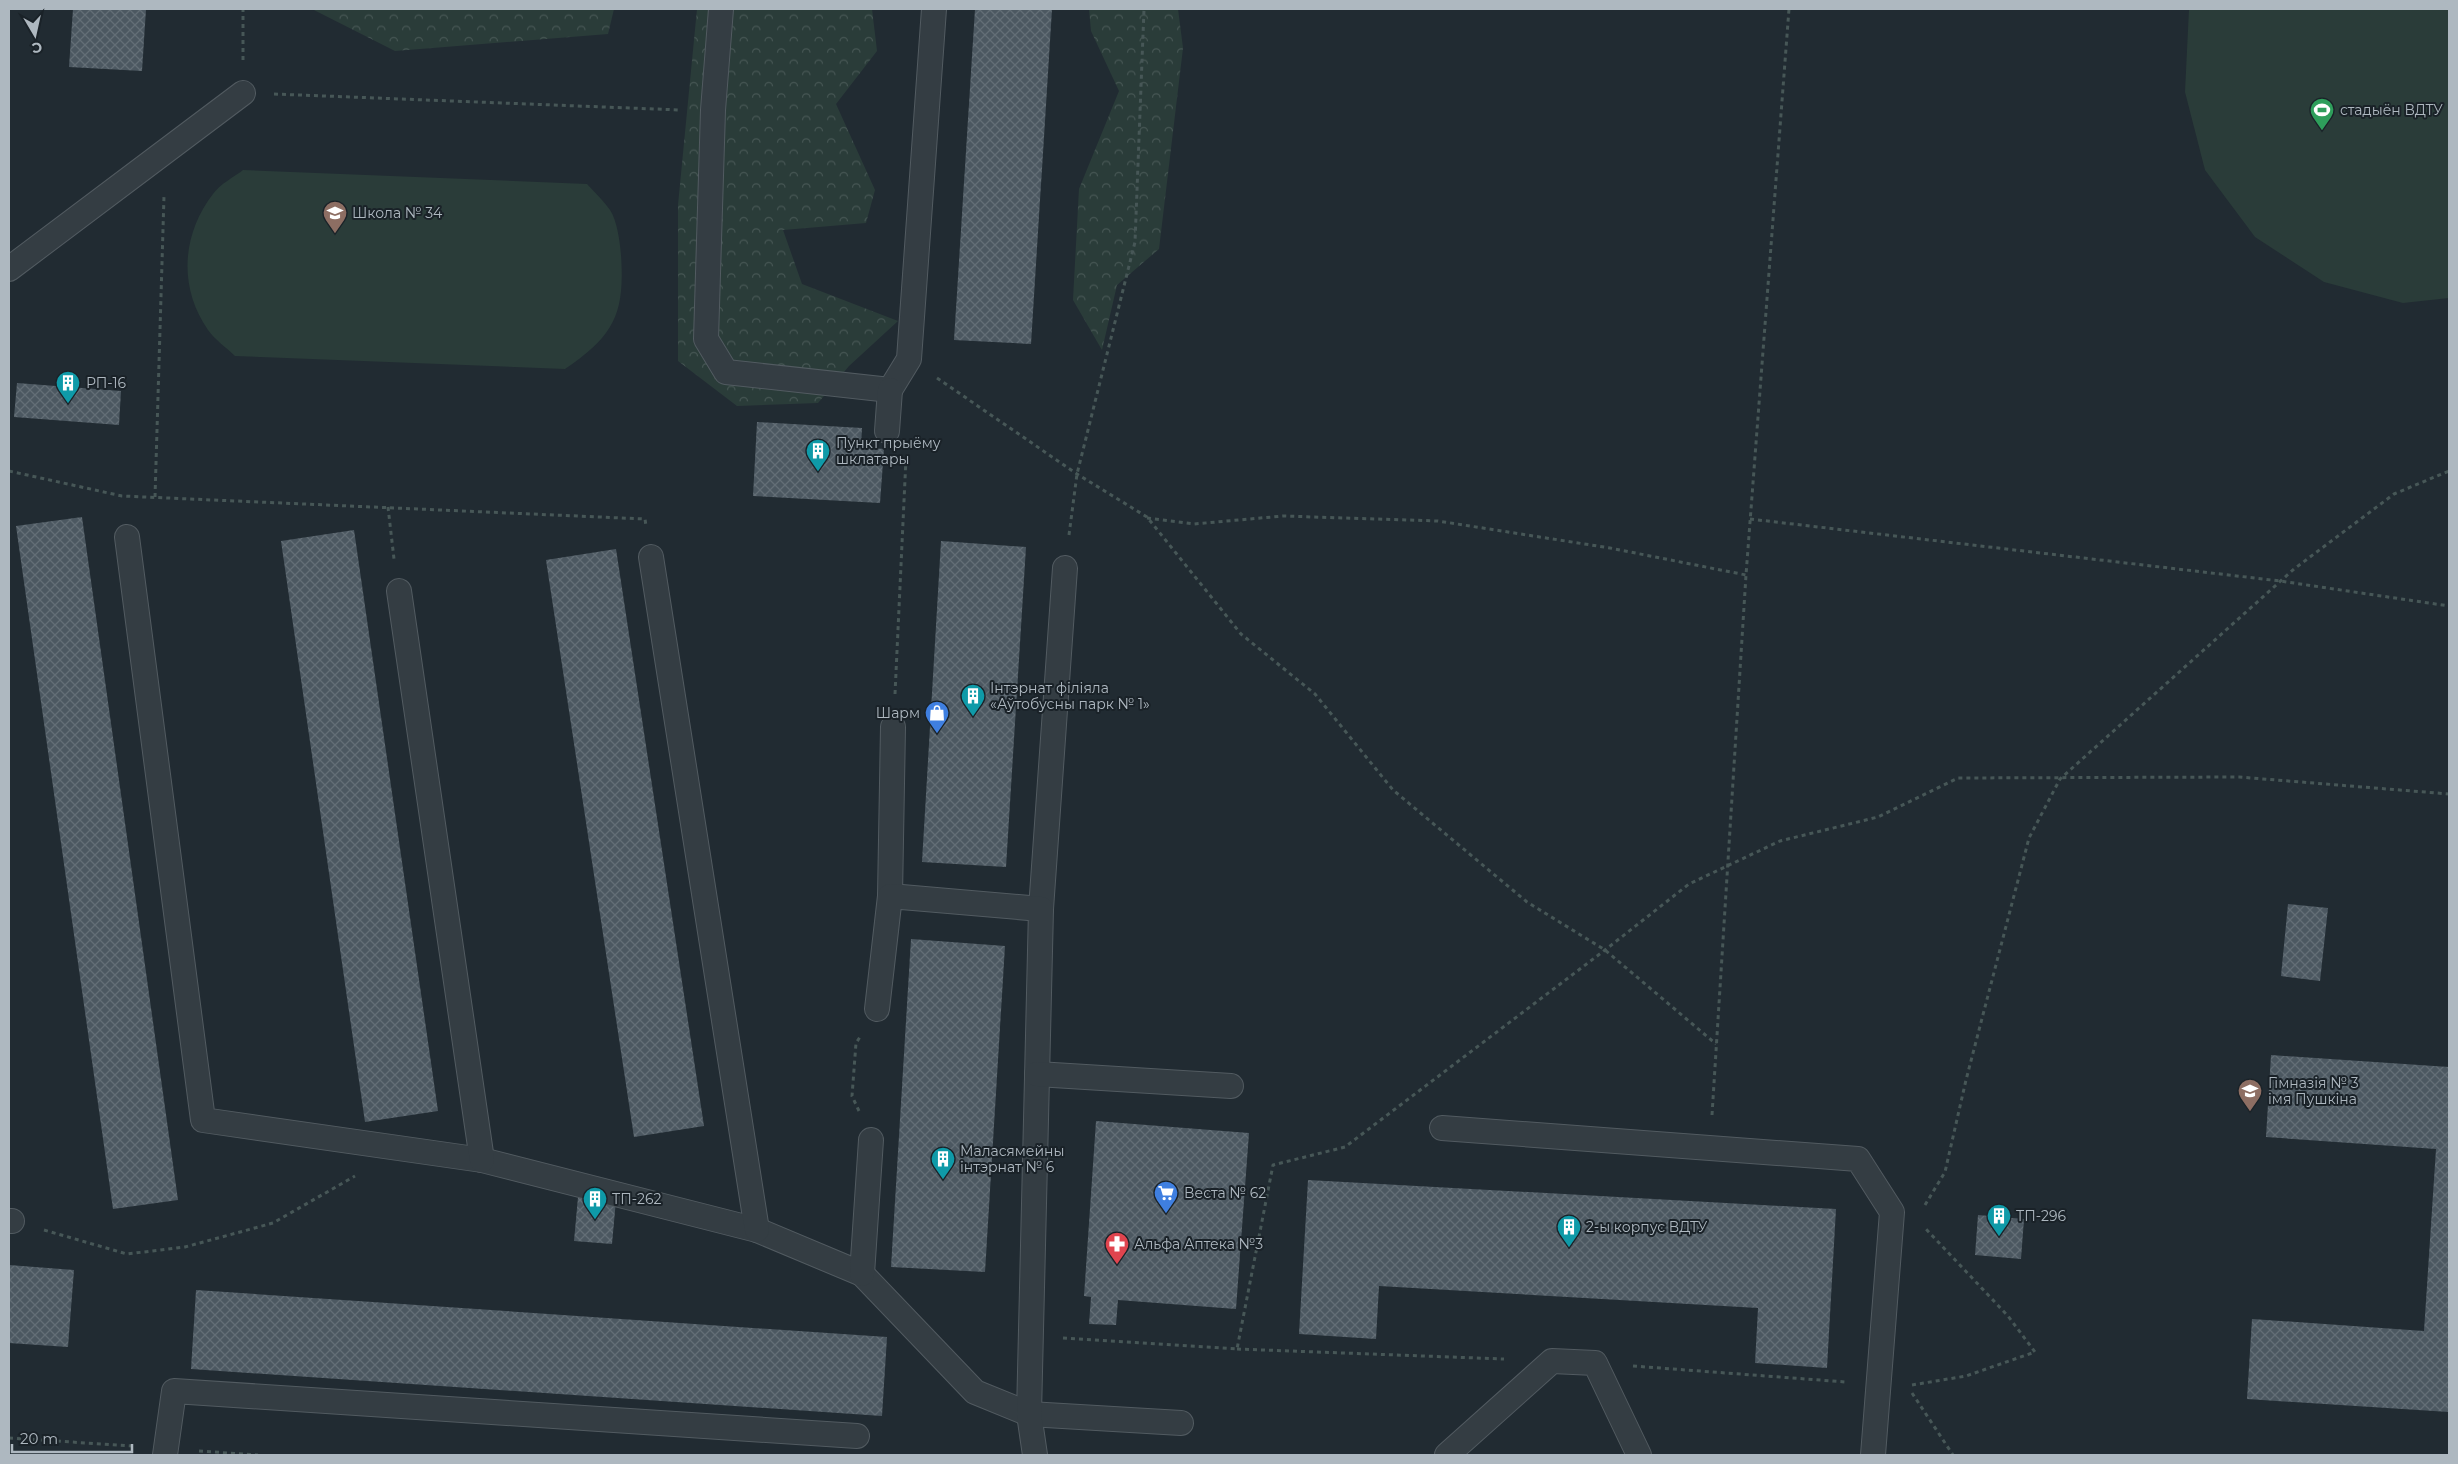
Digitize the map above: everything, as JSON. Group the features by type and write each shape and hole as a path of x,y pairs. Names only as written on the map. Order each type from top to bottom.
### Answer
{"lane":[{"path":"721,9 713,110 706,339 726,372 890,390"},
{"path":"887,431 890,390 909,359 934,9"},
{"path":"9,270 243,93"},
{"path":"128,537 203,1120 482,1160 757,1230 862,1274 975,1392 1029,1414 1181,1423"},
{"path":"651,557 757,1230"},
{"path":"1035,1455 1029,1414 1040,909 1065,568"},
{"path":"399,591 482,1160"},
{"path":"877,1009 890,896 893,727"},
{"path":"890,896 1040,909"},
{"path":"1037,1074 1231,1086"},
{"path":"1442,1128 1858,1159 1892,1212 1873,1455"},
{"path":"862,1274 871,1140"},
{"path":"1447,1455 1552,1361 1595,1363 1639,1455"},
{"path":"165,1455 174,1391 857,1436"}],"path":[{"path":"243,9 243,93 713,110"},
{"path":"1065,568 1077,474 1135,242 1144,9"},
{"path":"1709,1148 1750,519 1790,9"},
{"path":"155,497 157,369 165,151"},
{"path":"909,359 1077,474 1147,518 1241,634 1315,694 1393,790 1527,902 1605,950 1716,1044"},
{"path":"887,431 907,444 893,727"},
{"path":"9,471 122,496 645,519 651,557"},
{"path":"1921,1211 1945,1172 1966,1080 2029,838 2060,778 2280,581 2394,494 2449,471"},
{"path":"388,507 399,591"},
{"path":"1147,518 1194,524 1283,516 1438,521 1610,548 1746,576"},
{"path":"1750,519 2280,581 2449,606"},
{"path":"1237,1349 1273,1165 1345,1147 1689,884 1780,841 1878,817 1958,778 2239,777 2449,794"},
{"path":"871,1140 852,1096 856,1043 877,1009"},
{"path":"10,1221 128,1254 185,1247 273,1223 404,1148"},
{"path":"1595,1363 1907,1386 1966,1376 2036,1352 2008,1316 1923,1225"},
{"path":"1030,1336 1237,1349 1552,1361"}],"green space":[{"path":"312,9 614,9 608,34 395,51"},
{"path":"697,9 872,9 877,51 836,104 875,190 866,223 783,230 802,284 898,321 849,366 818,403 737,406 678,361 678,205"},
{"path":"1089,9 1178,9 1183,48 1159,249 1117,285 1102,350 1073,300 1079,189 1119,91 1091,31"},
{"name":"стадыён ВДТУ","path":"2189,9 2449,9 2449,298 2403,303 2324,282 2255,237 2205,170 2185,92"},
{"path":"243,170 587,184 610,210 618,231 622,275 621,293 613,322 595,346 565,369 235,356 208,330 198,313 188,279 188,261 190,243 195,226 203,210 216,190"}],"building":[{"path":"73,9 146,9 142,71 69,67"},
{"path":"975,9 1052,9 1031,344 954,340"},
{"name":"РП-16","path":"17,383 121,391 119,425 14,417"},
{"name":"Пункт прыёму шклатары","path":"757,422 862,428 861,447 884,449 880,503 753,496"},
{"path":"82,517 178,1200 113,1209 16,526"},
{"path":"354,530 438,1111 365,1122 281,541"},
{"name":"Інтэрнат філіяла «Аўтобусны парк № 1»","path":"941,541 1026,547 1006,867 922,862"},
{"path":"616,549 704,1126 634,1137 546,560"},
{"path":"2288,904 2328,908 2320,981 2281,976"},
{"name":"Маласямейны інтэрнат № 6","path":"911,939 1005,946 985,1272 891,1267"},
{"path":"2271,1055 2449,1067 2449,1412 2247,1399 2252,1319 2424,1331 2436,1149 2266,1137"},
{"name":"Веста № 62","path":"1096,1121 1249,1133 1236,1309 1118,1300 1116,1325 1089,1324 1091,1297 1084,1296"},
{"name":"2-ы корпус ВДТУ","path":"1308,1180 1836,1209 1827,1368 1755,1363 1758,1308 1379,1286 1376,1339 1299,1334"},
{"name":"ТП-262","path":"578,1197 616,1200 612,1244 574,1241"},
{"name":"ТП-296","path":"1978,1215 2024,1219 2021,1259 1975,1255"},
{"path":"9,1265 74,1270 68,1347 9,1343"},
{"path":"196,1290 887,1337 882,1416 191,1369"}],"place":[{"name":"стадыён ВДТУ","path":"2322,131"},
{"name":"Школа № 34","path":"335,234"},
{"name":"РП-16","path":"68,404"},
{"name":"Пункт прыёму шклатары","path":"818,472"},
{"name":"Інтэрнат філіяла «Аўтобусны парк № 1»","path":"973,717"},
{"name":"Шарм","path":"937,734"},
{"name":"Гімназія № 3 імя Пушкіна","path":"2250,1112"},
{"name":"Маласямейны інтэрнат № 6","path":"943,1180"},
{"name":"Веста № 62","path":"1166,1214"},
{"name":"ТП-262","path":"595,1220"},
{"name":"ТП-296","path":"1999,1237"},
{"name":"2-ы корпус ВДТУ","path":"1569,1248"},
{"name":"Альфа Аптека №3","path":"1117,1265"}]}
